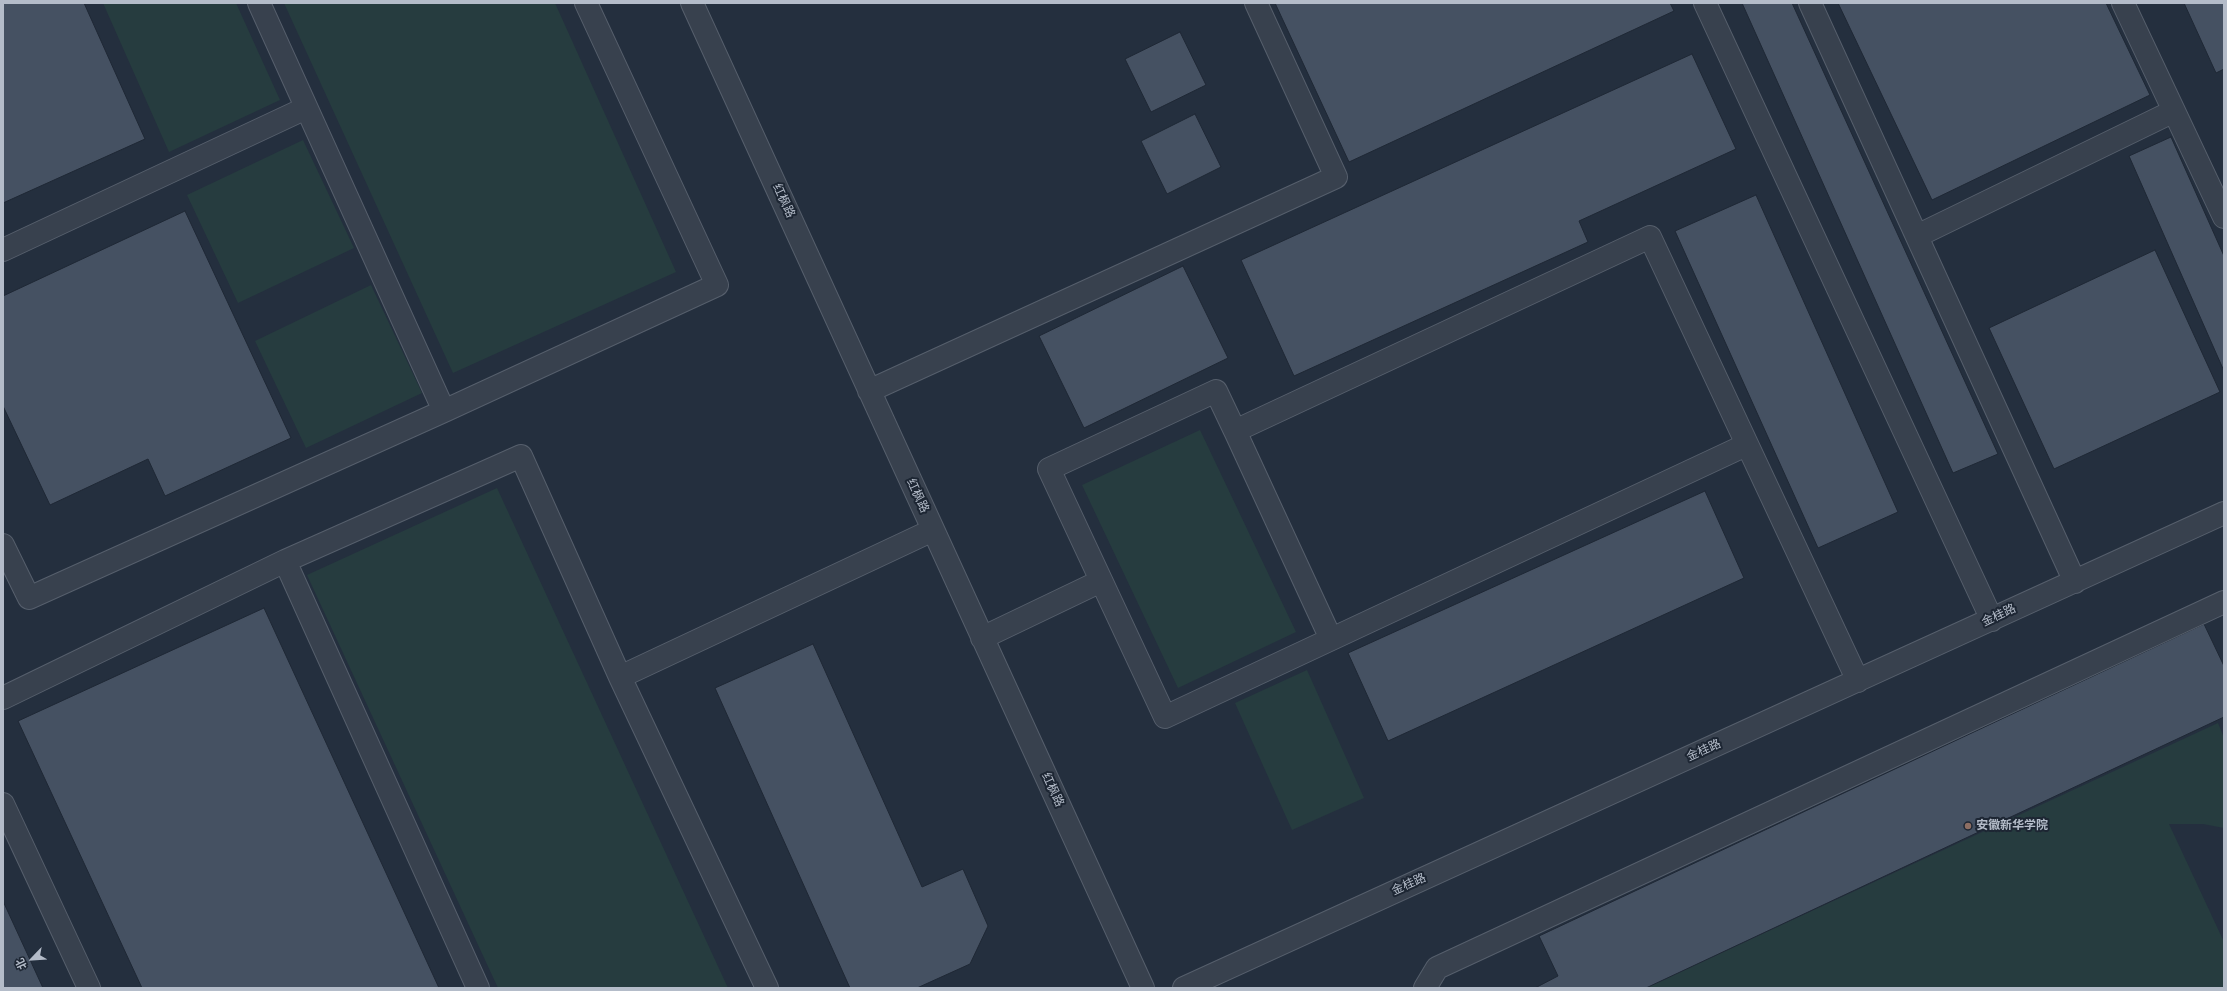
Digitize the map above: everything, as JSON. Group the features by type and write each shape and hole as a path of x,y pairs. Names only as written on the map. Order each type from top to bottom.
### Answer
{"street":[{"path":"259,3 444,411"},
{"path":"3,545 29,598 444,411 717,285 586,3"},
{"name":"红枫路","path":"692,3 1143,988"},
{"path":"869,391 1336,177 1256,3"},
{"path":"1705,3 1992,620"},
{"path":"1810,3 2075,582"},
{"path":"2122,3 2224,217"},
{"path":"3,250 306,108"},
{"path":"1917,236 2174,111"},
{"path":"1235,431 1650,237 1746,445 1858,681"},
{"path":"1331,639 1216,391 1049,469 1165,716 1331,639 1746,445"},
{"path":"3,698 285,561 521,456 620,677 767,988"},
{"name":"金桂路","path":"1184,988 2224,513"},
{"path":"620,677 933,530"},
{"path":"285,561 478,988"},
{"path":"982,638 1101,581"},
{"path":"1426,988 1436,968 2224,602"},
{"path":"3,804 90,988"}],"green space":[{"path":"103,3 236,3 280,100 169,152"},
{"path":"284,3 555,3 676,272 453,373"},
{"path":"303,140 354,248 238,303 187,195"},
{"path":"371,285 422,393 306,448 255,341"},
{"path":"1200,430 1296,632 1178,688 1082,485"},
{"path":"497,488 728,988 498,988 307,575"},
{"path":"1307,670 1364,798 1292,830 1235,703"},
{"path":"2218,723 2224,738 2224,828 2203,824 2169,824 2224,942 2224,988 1645,988"}],"building":[{"path":"3,3 84,3 145,139 3,203"},
{"path":"1275,3 1670,3 1674,11 1349,162"},
{"path":"1742,3 1792,3 1998,454 1953,473"},
{"path":"1838,3 2106,3 2150,95 1932,200"},
{"path":"2184,3 2224,3 2224,69 2216,73"},
{"path":"1180,32 1206,85 1151,112 1125,59"},
{"path":"1692,54 1736,149 1579,221 1588,242 1294,376 1241,260"},
{"path":"1195,114 1221,167 1167,194 1141,141"},
{"path":"2171,137 2224,256 2224,371 2129,156"},
{"path":"1756,195 1898,512 1818,548 1675,231"},
{"path":"185,211 291,438 165,496 148,459 50,505 3,406 3,296"},
{"path":"2155,250 2220,392 2054,469 1989,328"},
{"path":"1183,266 1228,358 1084,428 1039,336"},
{"path":"1705,491 1744,578 1388,741 1348,653"},
{"path":"264,608 439,988 142,988 18,721"},
{"path":"2204,624 2224,666 2224,717 1646,988 1535,988 1558,976 1539,936"},
{"path":"813,644 922,887 963,869 988,926 970,964 917,988 850,988 715,688"},
{"path":"3,901 43,988 3,988"}],"place":[{"name":"安徽新华学院","path":"1968,826"}]}
